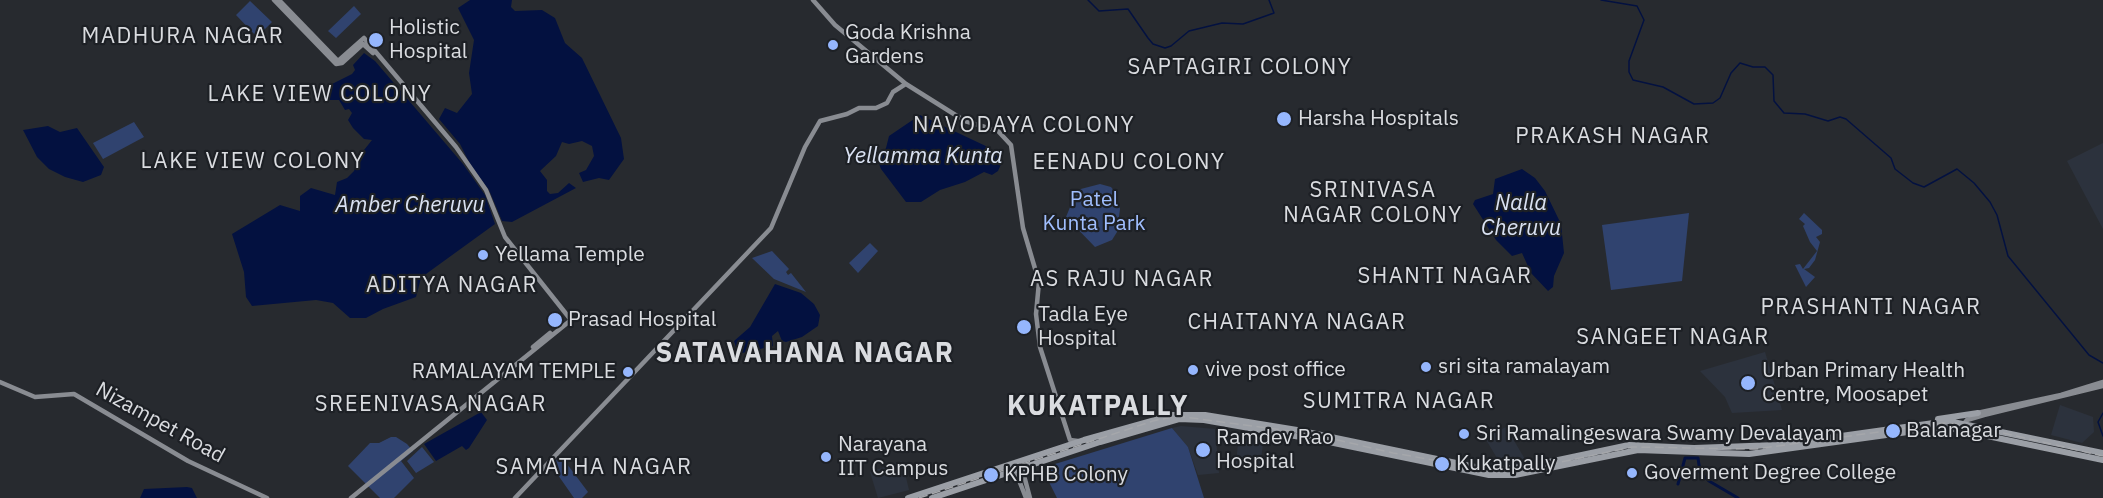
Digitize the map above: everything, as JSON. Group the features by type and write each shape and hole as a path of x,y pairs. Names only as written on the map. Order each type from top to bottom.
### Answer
{"highway":[{"path":"1579,458 1638,450 1739,455 1932,422 1961,414 1978,415 1982,427"},
{"path":"1071,446 1173,415 1204,415 1326,438 1489,475 1515,475 1637,444 1740,448 1814,443 1932,427 1960,426 1982,427 2087,458 2103,459"},
{"path":"1932,422 2103,453"},
{"path":"932,498 1084,440 1130,429"},
{"path":"908,498 1018,467"}],"main road":[{"path":"274,0 336,64 342,63 363,42"},
{"path":"279,0 338,61 363,42"},
{"path":"812,0 835,25 928,100"},
{"path":"854,40 904,85 965,121 998,131 1009,142 1014,156 1021,228 1036,277 1035,322 1038,347 1071,446"},
{"path":"363,42 457,149 486,190 503,234 514,251"},
{"path":"349,498 569,319 502,236 484,190 457,152 363,42"},
{"path":"519,496 710,296 775,222 806,147 820,121 848,114 859,108 876,108 887,104 893,92 904,85"},
{"path":"1018,193 1023,228 1039,282 1036,314 1040,346 1071,446"},
{"name":"Nizampet Road","path":"0,383 33,398 74,394 188,461 267,498"},
{"path":"1960,426 1964,417 2103,384"},
{"name":"Nizampet Road","path":"74,394 188,464 261,498"},
{"path":"1018,467 1028,498"}],"shaded area":[{"path":"2103,143 2103,229 2067,161"},
{"path":"1765,352 1782,410 1732,413 1725,397 1700,371"},
{"path":"2060,405 2093,417 2094,432 2082,443 2051,435"},
{"name":"Ramdev Rao Hospital","path":"1181,426 1215,429 1219,473 1198,475 1188,447 1172,428"},
{"path":"1506,427 1526,461 1503,468 1485,438"},
{"path":"1239,433 1264,436 1260,467 1236,464"},
{"path":"902,461 909,490 878,498 870,472"}],"green space":[{"path":"250,1 272,22 257,37 236,15"},
{"path":"354,6 361,14 336,38 328,31"},
{"path":"134,122 144,137 103,159 93,143"},
{"name":"Patel Kunta Park","path":"1100,184 1111,187 1115,192 1120,209 1117,232 1112,240 1095,247 1066,217 1077,190"},
{"path":"1689,213 1682,281 1611,290 1602,225"},
{"path":"1804,213 1822,230 1822,234 1816,237 1820,242 1815,260 1809,268 1804,269 1815,277 1806,287 1795,265 1800,264 1803,269 1817,251 1810,242 1803,226 1805,224 1799,219"},
{"path":"870,243 878,251 858,273 849,263"},
{"path":"772,251 789,269 786,272 788,275 791,273 806,292 774,279 752,258"},
{"path":"1172,428 1188,447 1204,498 1057,498 1042,468"},
{"path":"396,437 407,444 413,451 401,461 414,478 394,498 380,498 348,466 370,443 379,443"},
{"path":"422,447 434,462 416,473 407,461"},
{"path":"561,456 588,492 582,498 574,498 551,465"}],"water":[{"name":"Amber Cheruvu","path":"470,0 512,0 511,7 515,11 542,10 555,18 565,43 582,58 621,138 624,159 609,180 599,178 583,182 579,173 586,170 594,156 592,146 582,141 569,144 562,142 556,156 540,171 547,180 547,191 550,194 558,193 569,183 576,188 512,222 502,221 489,190 471,166 460,144 439,119 445,108 457,113 472,94 469,73 474,40 458,8"},
{"name":"Amber Cheruvu","path":"364,53 375,61 463,164 485,195 495,224 421,278 416,297 366,318 350,318 333,303 316,300 252,306 246,297 244,272 232,234 280,205 300,211 300,196 311,188 335,195 337,182 347,178 354,171 360,155 372,140 364,139 353,128 348,120 352,113 349,109 345,110 339,100 328,100 325,94 332,84 352,74 355,70 353,65"},
{"name":"Yellamma Kunta","path":"920,115 990,148 1002,162 998,171 992,175 984,172 965,182 940,190 921,202 906,202 881,169 878,161 886,148 889,136"},
{"path":"48,126 60,132 77,128 104,167 101,175 83,182 49,169 37,157 23,130"},
{"name":"Nalla Cheruvu","path":"1522,169 1535,178 1545,191 1561,224 1564,253 1554,276 1553,287 1548,291 1531,273 1522,253 1512,256 1496,240 1473,204 1475,200 1493,194 1495,179"},
{"path":"775,284 801,293 814,304 820,315 818,326 802,337 786,342 782,341 778,331 772,336 773,346 738,354 734,341 750,327"},
{"path":"481,412 487,420 469,448 466,450 462,446 436,461 424,444"},
{"path":"192,488 197,498 140,498 144,489"}],"waterway":[{"path":"1088,0 1099,11 1128,9 1153,44 1165,48 1171,46 1189,31 1222,23 1243,24 1274,13 1269,0"},
{"path":"1601,0 1637,6 1644,20 1629,61 1629,72 1633,80 1663,87 1694,104 1713,103 1720,98 1731,73 1740,63 1753,67 1765,67 1773,75 1774,101 1784,113 1805,114 1828,121 1840,117 1846,119 1891,158 1895,169 1913,183 1924,187 1957,169 1974,183 1990,202 1997,215 2008,256 2089,355 2103,363"},
{"path":"2103,413 2098,422 2103,436"},
{"path":"1678,484 1685,458 1698,458 1700,472 1709,481 1738,498"}],"railway":[{"path":"919,498 1153,421 1177,416 1312,434 1393,453 1497,471 1528,469 1632,447 1756,449 1943,423 1969,425 2103,456"}],"place":[{"name":"Holistic Hospital","path":"376,40"},
{"name":"Goda Krishna Gardens","path":"833,45"},
{"name":"Harsha Hospitals","path":"1284,119"},
{"name":"Yellama Temple","path":"483,255"},
{"name":"Prasad Hospital","path":"555,320"},
{"name":"Tadla Eye Hospital","path":"1024,327"},
{"name":"sri sita ramalayam","path":"1426,367"},
{"name":"vive post office","path":"1193,370"},
{"name":"RAMALAYAM TEMPLE","path":"628,372"},
{"name":"Urban Primary Health Centre, Moosapet","path":"1748,383"},
{"name":"Balanagar","path":"1893,431"},
{"name":"Sri Ramalingeswara Swamy Devalayam","path":"1464,434"},
{"name":"Ramdev Rao Hospital","path":"1203,450"},
{"name":"Narayana IIT Campus","path":"826,457"},
{"name":"Kukatpally","path":"1442,464"},
{"name":"Goverment Degree College","path":"1632,473"},
{"name":"KPHB Colony","path":"991,475"}],"district":[{"name":"MADHURA NAGAR","path":"183,37"},
{"name":"SAPTAGIRI COLONY","path":"1240,68"},
{"name":"LAKE VIEW COLONY","path":"320,95"},
{"name":"NAVODAYA COLONY","path":"1024,126"},
{"name":"PRAKASH NAGAR","path":"1613,137"},
{"name":"LAKE VIEW COLONY","path":"253,162"},
{"name":"EENADU COLONY","path":"1129,163"},
{"name":"SRINIVASA NAGAR COLONY","path":"1373,204"},
{"name":"SHANTI NAGAR","path":"1445,277"},
{"name":"AS RAJU NAGAR","path":"1122,280"},
{"name":"ADITYA NAGAR","path":"452,286"},
{"name":"PRASHANTI NAGAR","path":"1871,308"},
{"name":"CHAITANYA NAGAR","path":"1297,323"},
{"name":"SANGEET NAGAR","path":"1673,338"},
{"name":"SATAVAHANA NAGAR","path":"805,354"},
{"name":"SUMITRA NAGAR","path":"1399,402"},
{"name":"SREENIVASA NAGAR","path":"431,405"},
{"name":"KUKATPALLY","path":"1098,407"},
{"name":"SAMATHA NAGAR","path":"594,468"}]}
